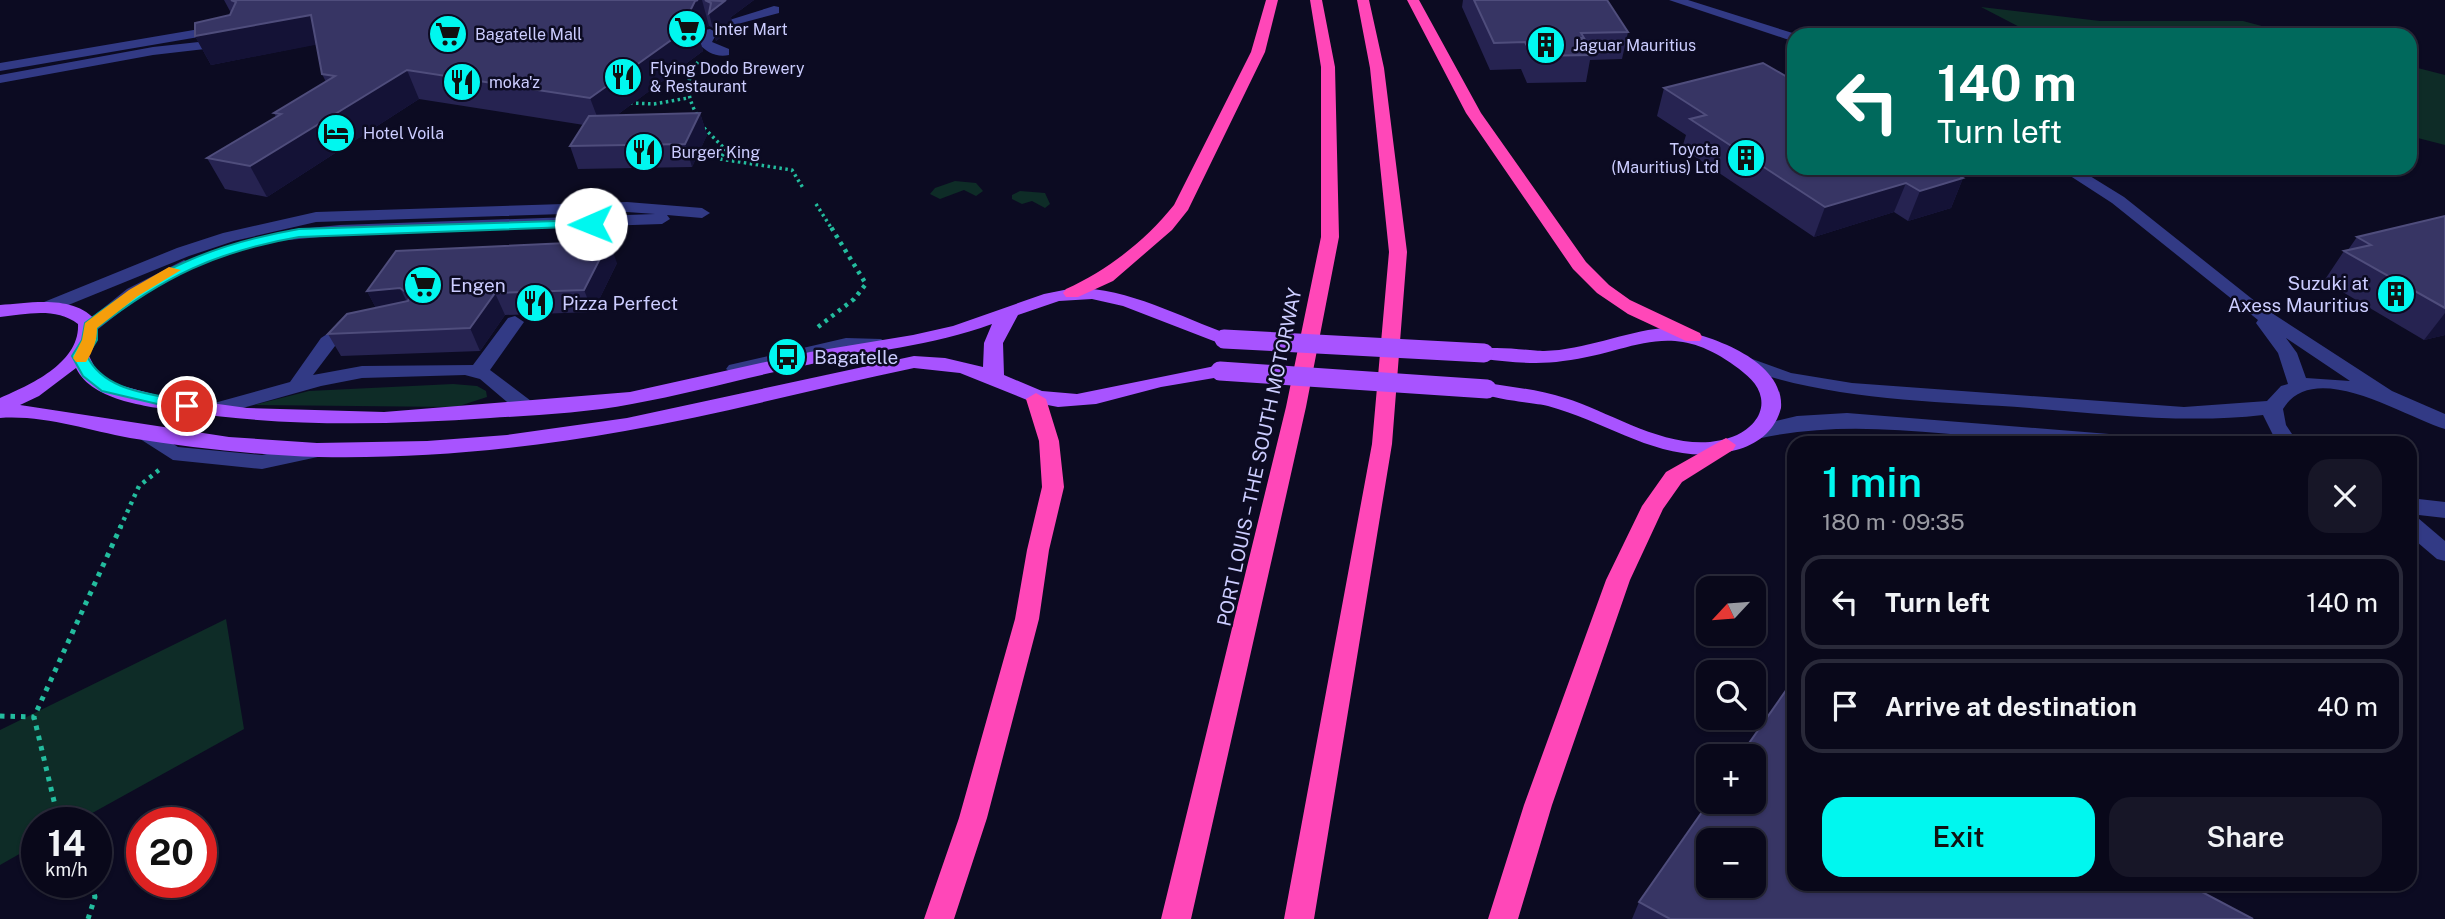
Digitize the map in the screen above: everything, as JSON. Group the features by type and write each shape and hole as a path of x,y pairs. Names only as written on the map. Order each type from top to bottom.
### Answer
{"highway":[{"path":"1072,293 1107,277 1166,226 1182,206 1258,52 1272,0"},
{"name":"PORT LOUIS – THE SOUTH MOTORWAY","path":"1175,919 1296,407 1329,237 1328,67 1316,0"},
{"path":"1299,919 1382,444 1398,252 1377,68 1363,0"},
{"path":"1413,0 1426,30 1510,170 1578,265 1603,289 1630,307 1693,337"},
{"path":"939,919 973,818 1027,619 1038,550 1053,486 1049,441 1036,399"},
{"path":"1503,919 1538,805 1618,580 1653,506 1674,477 1726,445"}],"main road":[{"path":"80,356 88,373 108,388 160,402 214,410 328,420 528,410 630,398 810,358 960,330 1072,293 1104,294 1124,300 1185,327 1224,339 1484,353 1524,358 1570,355 1646,335 1669,333 1693,337 1744,362 1768,390 1772,405 1766,423 1749,438 1726,445 1693,448 1649,441 1593,415 1554,401 1487,389 1220,371 1161,381 1082,401 1036,399 995,378 962,366 936,361 914,362 589,432 454,446 322,450"},
{"path":"0,310 50,306 83,316 90,326 89,340 80,356 37,389 0,406"},
{"path":"995,378 989,360 993,341 1011,311"},
{"path":"0,412 22,409 61,414 144,432"}],"street":[{"path":"1675,0 1787,35"},
{"path":"730,22 774,10"},
{"path":"0,67 238,32 220,44 153,51 0,79"},
{"path":"707,38 713,50 724,52"},
{"path":"2077,175 2118,200 2256,310 2383,393 2444,421"},
{"path":"50,306 183,252 229,237 316,217 627,207 702,213 630,223 340,230 264,239 187,263 133,293 90,326"},
{"path":"2256,310 2287,353 2299,387"},
{"path":"297,386 325,343 338,332 376,322"},
{"path":"478,372 515,322"},
{"path":"1744,362 1787,378 1852,389 2184,413 2233,412 2273,407"},
{"path":"214,410 297,386 362,372 466,369 487,375 528,410"},
{"path":"2284,436 2274,421 2273,407 2281,395 2299,387 2325,384 2383,393"},
{"path":"1757,432 1797,423 1847,420 2047,436"},
{"path":"144,432 173,453 252,461 262,462 322,450"},
{"path":"2417,507 2445,510"},
{"path":"2417,530 2445,553"}],"path":[{"path":"707,38 698,50 700,59 688,77 688,98 706,132 726,150 720,159 792,170 803,188"},
{"path":"628,103 654,104 688,98"},
{"path":"813,330 854,299 866,284 816,204"},
{"path":"55,807 34,717 139,486"},
{"path":"0,716 34,717"},
{"path":"88,919 95,898"}],"green space":[{"path":"1981,7 2100,21 2243,21 2269,28 2022,28"},
{"path":"2417,68 2445,75 2445,145 2417,138"},
{"path":"955,181 976,183 983,191 976,196 964,190 940,199 930,194 935,188"},
{"path":"1020,191 1045,193 1050,204 1045,208 1032,201 1022,204 1012,199 1012,195"},
{"path":"453,384 477,386 486,391 487,397 456,407 254,405 309,391"},
{"path":"226,619 244,729 103,807 21,807 21,853 0,865 0,730"}],"building":[{"path":"231,0 698,0 688,15 695,23 590,98 407,70 250,166 207,158 281,114 274,113 335,76 322,74 311,15 195,36 195,23 230,15 236,2"},
{"path":"705,0 726,0 709,13 711,3"},
{"path":"1474,0 1607,0 1628,32 1581,33 1591,55 1532,56 1525,42 1494,43"},
{"path":"1763,63 1787,77 1787,175 1958,175 1963,178 1920,191 1906,183 1825,207 1690,119 1706,115 1664,88"},
{"path":"700,113 685,144 570,146 589,116"},
{"path":"2445,216 2445,308 2344,251 2371,245 2357,237"},
{"path":"609,241 584,290 495,293 470,328 328,334 347,314 408,301 410,295 400,288 367,291 396,251"},
{"path":"1787,689 1787,891 2200,891 2253,919 1670,919 1639,902 1701,814 1766,814 1766,744 1748,744 1758,730 1766,730 1766,719"}],"slow traffic":[{"path":"81,358 89,340 90,326 133,293 174,270"}],"place":[{"name":"Inter Mart","path":"687,29"},
{"name":"Bagatelle Mall","path":"448,34"},
{"name":"Jaguar Mauritius","path":"1546,45"},
{"name":"Flying Dodo Brewery & Restaurant","path":"623,77"},
{"name":"moka'z","path":"462,82"},
{"name":"Hotel Voila","path":"336,133"},
{"name":"Burger King","path":"644,152"},
{"name":"Toyota (Mauritius) Ltd","path":"1746,158"},
{"name":"Engen","path":"423,285"},
{"name":"Suzuki at Axess Mauritius","path":"2396,294"},
{"name":"Pizza Perfect","path":"535,303"},
{"name":"Bagatelle","path":"787,357"}],"route":[{"path":"187,406 108,388 88,373 80,356 89,340 90,326 133,293 187,263 264,239 299,233 591,224"}]}
